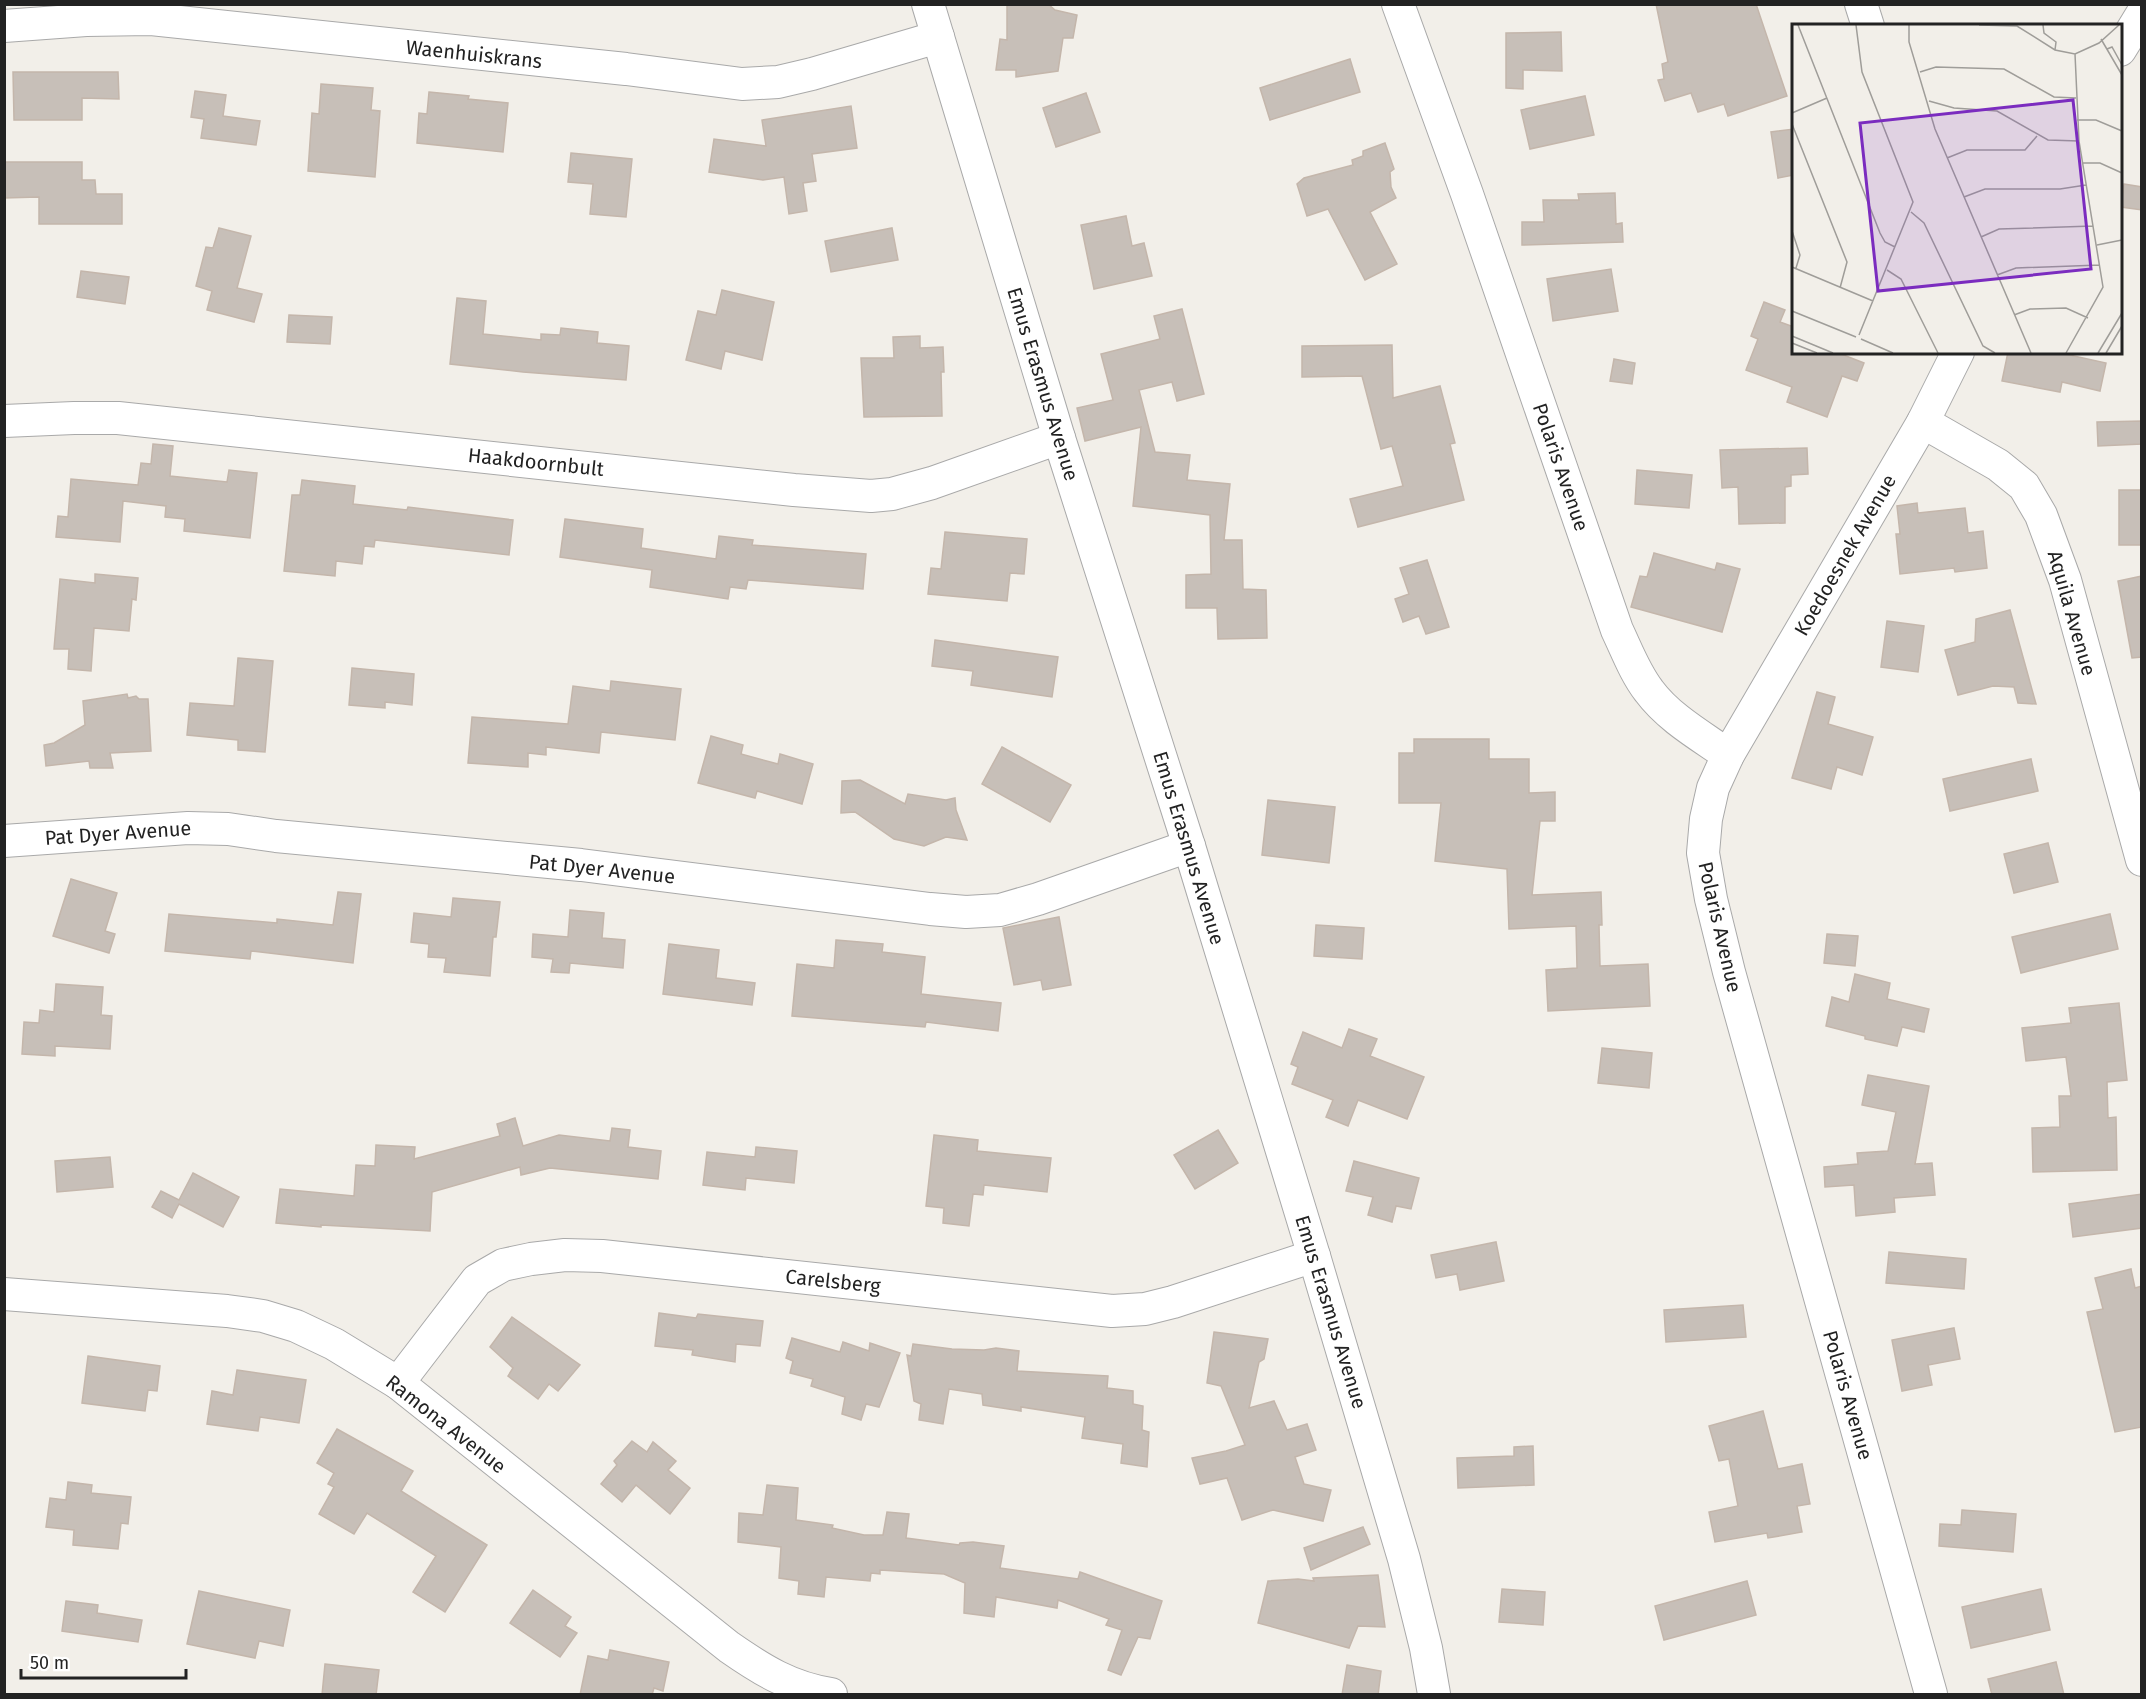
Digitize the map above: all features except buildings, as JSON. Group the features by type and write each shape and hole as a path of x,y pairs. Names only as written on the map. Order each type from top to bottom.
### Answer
{"street":[{"name":"Emus Erasmus Avenue","path":"928,4 1059,438 1189,846 1314,1256 1404,1559 1428,1657 1434,1695"},
{"name":"Polaris Avenue","path":"1398,4 1467,194 1617,630 1637,674 1650,693 1688,727 1728,755 1713,788 1706,819 1703,853 1711,898 1732,983 1931,1695"},
{"path":"1861,4 1867,24"},
{"path":"2122,48 2142,14"},
{"name":"Waenhuiskrans","path":"4,26 86,20 151,19 626,69 742,84 778,82 812,74 938,37"},
{"name":"Koedoesnek Avenue","path":"1728,755 1923,422 1957,354"},
{"name":"Haakdoornbult","path":"4,421 118,418 794,490 871,496 892,494 932,483 1059,438"},
{"name":"Aquila Avenue","path":"1923,422 1998,465 2024,486 2041,515 2065,580 2142,860"},
{"name":"Pat Dyer Avenue","path":"4,841 188,828 228,829 287,838 581,865 966,912 1000,910 1038,899 1189,846"},
{"name":"Carelsberg","path":"398,1383 477,1280 503,1265 531,1259 565,1255 602,1256 1112,1311 1145,1309 1173,1302 1314,1256"},
{"name":"Ramona Avenue","path":"4,1294 226,1311 263,1316 296,1326 334,1344 398,1383 729,1647 769,1674 811,1691 831,1695"}]}
